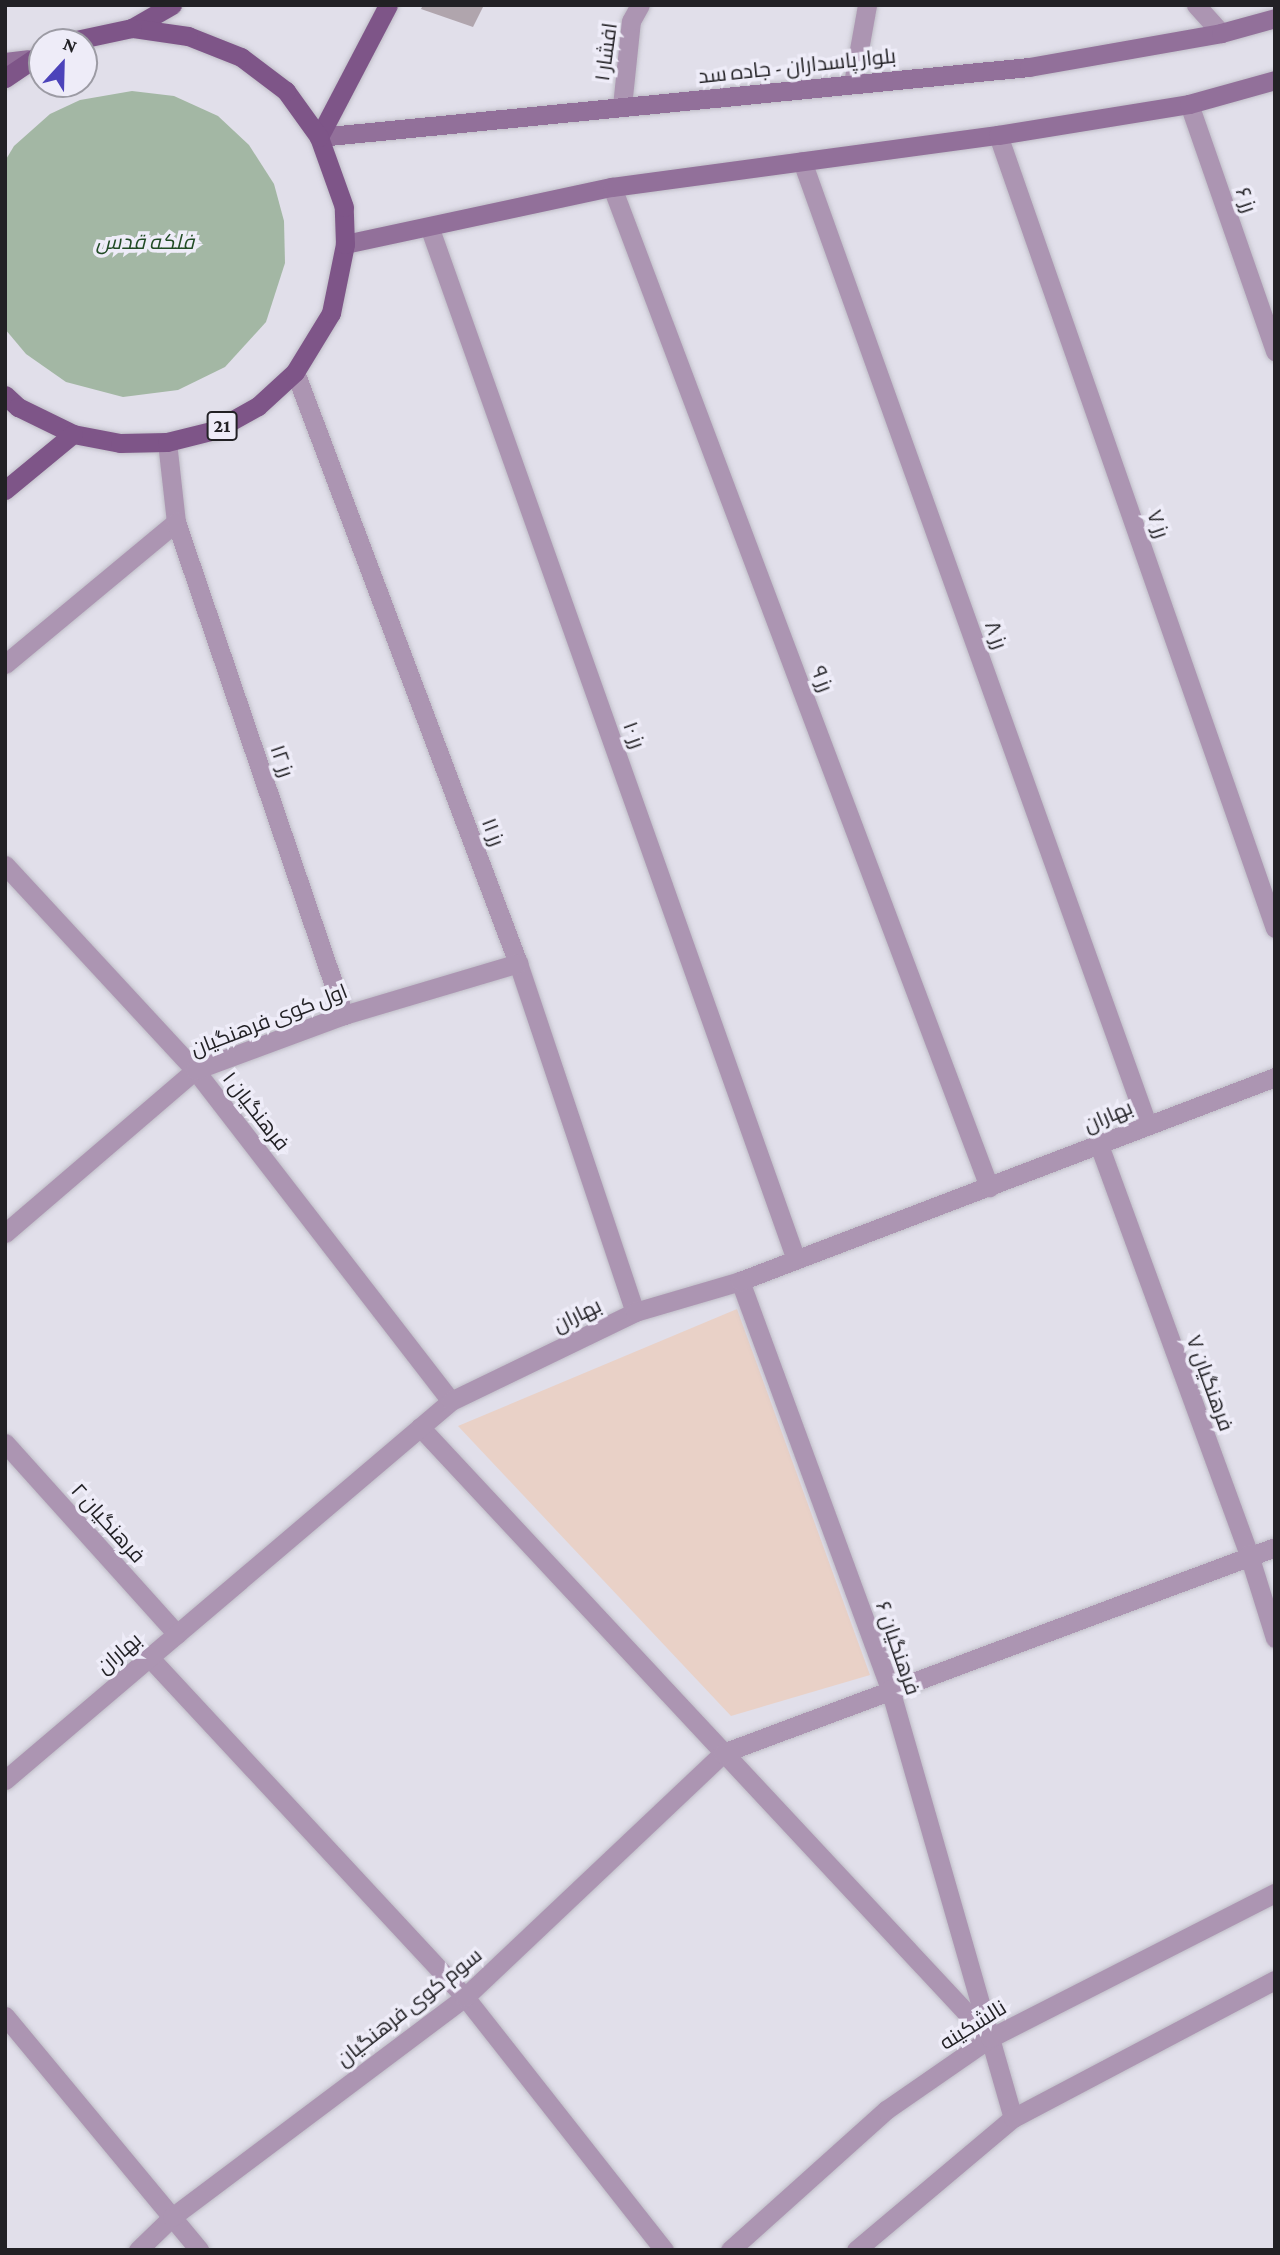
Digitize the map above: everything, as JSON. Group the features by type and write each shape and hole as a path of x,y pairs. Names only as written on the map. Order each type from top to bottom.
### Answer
{"main road":[{"name":"21","path":"98,35 132,28 172,5"},
{"path":"320,137 388,5"},
{"name":"بلوار پاسداران - جاده سد","path":"320,137 1028,67 1220,33 1275,18"},
{"name":"21","path":"5,395 18,407 73,434 120,443 167,442 215,430 258,406 295,372 331,313 345,244 341,195 320,137 286,91 241,57 188,36 132,28"},
{"path":"5,62 28,57"},
{"path":"5,78 28,61"},
{"path":"345,244 430,229 612,187 998,135 1189,104 1275,80"},
{"path":"5,490 73,434"}],"street":[{"name":"افشار ۱","path":"622,106 631,20 640,5"},
{"path":"853,83 867,5"},
{"path":"1196,5 1220,33"},
{"name":"رز ۶","path":"1189,104 1275,351"},
{"name":"رز ۷","path":"998,135 1275,928"},
{"name":"رز ۸","path":"802,161 1147,1124"},
{"name":"رز ۹","path":"612,187 989,1187"},
{"name":"رز ۱۰","path":"430,229 795,1257"},
{"name":"رز ۱۱","path":"295,372 518,963 635,1312"},
{"name":"رز ۱۲","path":"167,442 176,522 344,1015"},
{"path":"5,664 176,522"},
{"name":"فرهنگیان ۱","path":"5,865 195,1070 451,1401"},
{"name":"اول کوی فرهنگیان","path":"5,1233 195,1070 344,1015 518,963"},
{"name":"بهاران","path":"5,1780 451,1401 635,1312 740,1281 795,1257 989,1187 1275,1077"},
{"name":"فرهنگیان ۷","path":"1099,1145 1249,1555 1275,1638"},
{"name":"فرهنگیان ۶","path":"740,1281 890,1689 1013,2118"},
{"path":"420,1427 990,2038"},
{"name":"فرهنگیان ۲","path":"5,1443 177,1634"},
{"path":"723,1753 1275,1547"},
{"path":"149,1657 465,1997 664,2250"},
{"name":"سوم کوی فرهنگیان","path":"138,2250 172,2217 465,1997 723,1753"},
{"name":"نالشکینه","path":"730,2250 886,2110 990,2038 1275,1893"},
{"path":"856,2250 1013,2118 1275,1980"},
{"path":"5,2016 199,2250"}],"shaded area":[{"path":"737,1309 870,1675 731,1716 458,1426"}],"green space":[{"name":"فلکه قدس","path":"132,91 174,96 218,116 249,145 274,184 284,221 285,263 266,322 225,367 178,390 123,397 66,382 26,354 5,329 5,161 14,146 50,114 80,100"}],"building":[{"path":"423,5 484,5 473,27 421,9"}]}
